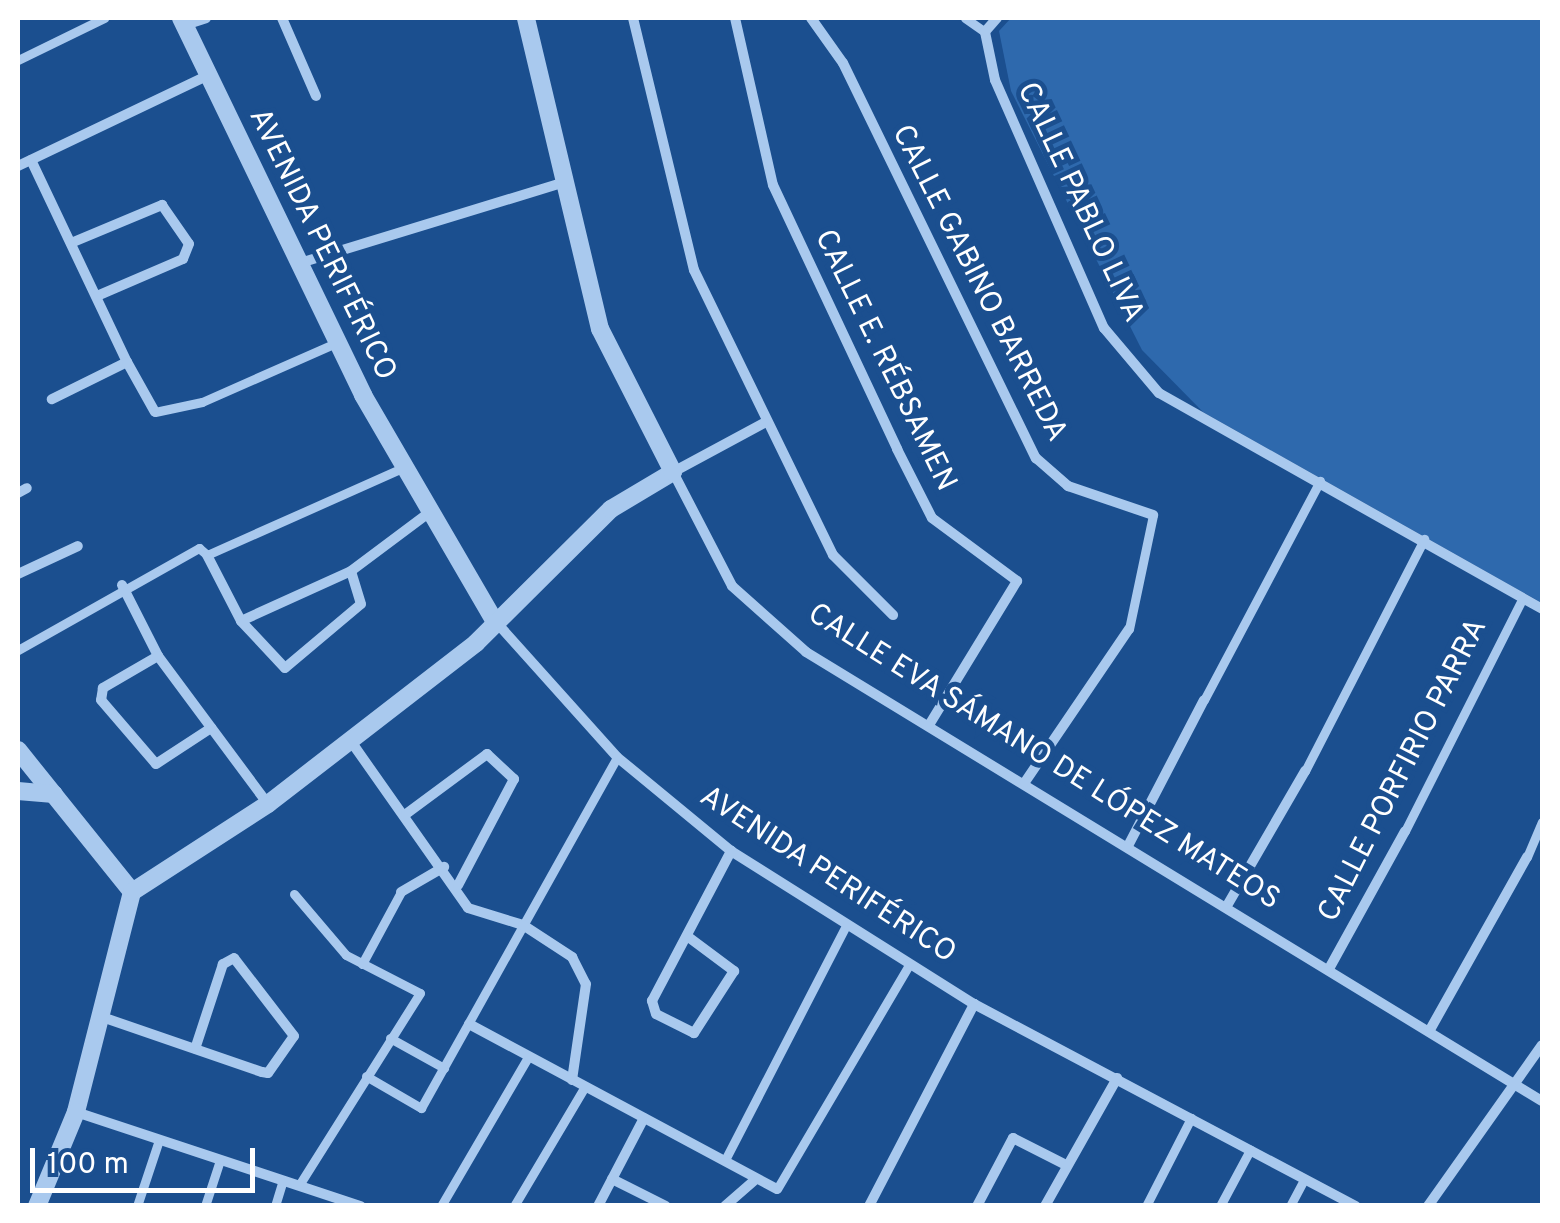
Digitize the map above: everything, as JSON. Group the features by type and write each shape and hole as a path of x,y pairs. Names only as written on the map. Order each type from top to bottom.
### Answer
{"street":[{"path":"18,60 104,18"},
{"path":"183,21 206,18"},
{"path":"282,18 316,96"},
{"name":"CALLE EVA SÁMANO DE LÓPEZ MATEOS","path":"526,18 600,329 732,586 806,652 1432,1028 1542,1101"},
{"path":"633,18 694,270 841,568 893,615"},
{"name":"CALLE E. RÉBSAMEN","path":"735,18 755,126 772,185 932,518 1017,580 929,724"},
{"name":"CALLE GABINO BARREDA","path":"812,18 843,63 1036,458 1068,486 1154,515"},
{"path":"965,18 985,32 997,18"},
{"name":"AVENIDA PERIFÉRICO","path":"183,21 402,468 494,620 618,757 732,851 846,927 974,1004 1356,1206"},
{"name":"CALLE PABLO LIVA","path":"985,32 996,80 1104,328 1158,393 1214,429 1320,481 1542,609"},
{"path":"18,166 207,76"},
{"path":"31,160 127,362 155,412 202,402 338,342"},
{"path":"300,263 565,182"},
{"path":"70,243 162,205 189,244 183,259 97,296"},
{"path":"52,399 127,362"},
{"path":"36,1206 76,1112 132,892 268,804 494,620 611,509 766,422"},
{"path":"207,555 402,468"},
{"path":"1128,844 1320,481"},
{"path":"240,621 351,571 430,512"},
{"path":"1025,782 1128,629 1154,515"},
{"path":"1228,904 1305,771 1424,539"},
{"path":"18,574 78,546"},
{"path":"18,650 122,585 199,548 207,555 240,621 278,667 292,665 366,597 351,571"},
{"path":"122,585 158,656 268,804"},
{"name":"CALLE PORFIRIO PARRA","path":"1330,967 1405,831 1522,598"},
{"path":"158,656 104,688 101,700 156,764 211,728"},
{"path":"349,739 458,886 468,908 523,925 562,945 584,977 572,1080"},
{"path":"18,750 132,892"},
{"path":"406,814 487,754 514,779 458,886"},
{"path":"366,1076 421,1108 618,757"},
{"path":"18,791 54,794"},
{"path":"1432,1028 1527,857 1542,822"},
{"path":"686,936 734,972 694,1033 651,1008 686,936 732,851"},
{"path":"362,964 401,892 444,867"},
{"path":"294,894 362,964 420,992 298,1185"},
{"path":"726,1158 846,927"},
{"path":"102,1017 195,1049 268,1073 294,1036 234,958 224,964 195,1049"},
{"path":"468,1024 572,1080 583,1090 726,1158 754,1182 777,1189 909,965"},
{"path":"869,1206 974,1004"},
{"path":"390,1038 444,1068"},
{"path":"1428,1206 1542,1044"},
{"path":"441,1206 528,1058"},
{"path":"1045,1206 1117,1078"},
{"path":"514,1206 583,1090"},
{"path":"76,1112 356,1205"},
{"path":"598,1206 644,1118"},
{"path":"1146,1206 1192,1118"},
{"path":"977,1206 1013,1138 1066,1166"},
{"path":"137,1206 160,1140"},
{"path":"1220,1206 1250,1150"},
{"path":"205,1206 220,1160"},
{"path":"612,1179 666,1206"},
{"path":"275,1206 283,1180"},
{"path":"1290,1206 1304,1180"},
{"path":"725,1206 754,1182"}],"shaded area":[{"path":"1011,18 1542,18 1542,603 1203,412 1142,350 1011,91 999,31"}]}
